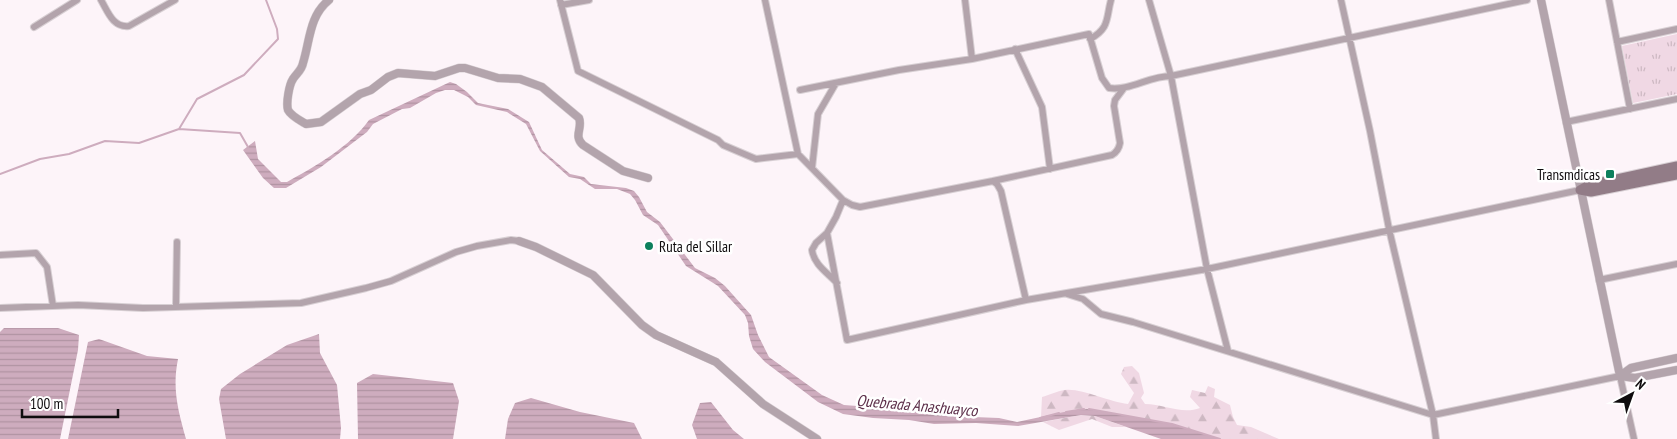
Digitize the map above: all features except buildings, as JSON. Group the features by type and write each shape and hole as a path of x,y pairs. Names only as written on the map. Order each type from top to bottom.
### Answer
{"main road":[{"path":"1580,190 1589,185 1677,166"},
{"path":"1580,190 1591,192 1677,175"}],"street":[{"path":"34,27 77,0"},
{"path":"102,0 117,24 122,27 129,26 175,0"},
{"path":"329,0 317,13 312,26 303,66 291,81 288,110 306,124 321,122 360,94 371,90 388,77 398,73 435,76 459,68 465,68 498,78 520,79 542,87 579,118 581,122 578,136 579,141 583,145 622,170 648,178"},
{"path":"589,0 561,3 578,71 718,140 723,145 756,159 798,154"},
{"path":"766,0 798,154 843,200 860,207 1112,155 1120,148 1114,106 1115,100 1124,88"},
{"path":"965,0 972,59"},
{"path":"1090,39 1100,34 1106,25 1111,0"},
{"path":"1149,0 1170,76 1207,269 1228,352"},
{"path":"1341,0 1370,131 1389,230 1433,414 1436,439"},
{"path":"800,90 899,70 972,59 1089,34 1105,84 1109,88 1124,88 1152,78 1170,76 1527,0"},
{"path":"1541,0 1634,439"},
{"path":"1609,0 1630,109"},
{"path":"1617,42 1677,29"},
{"path":"1016,49 1042,107 1050,169"},
{"path":"812,168 818,114 836,83"},
{"path":"1566,122 1677,99"},
{"path":"993,181 1001,191 1026,300"},
{"path":"827,233 847,340 1026,300 1207,269 1580,190"},
{"path":"837,283 822,269 813,256 812,250 827,233 843,200"},
{"path":"0,308 78,305 143,308 301,304 391,280 456,252 511,240 520,241 593,275 642,325 656,335 716,362 763,404 817,439"},
{"path":"176,306 177,242"},
{"path":"0,255 36,253 47,267 53,306"},
{"path":"1599,280 1677,264"},
{"path":"1066,294 1083,299 1102,314 1433,414 1620,376 1635,378 1677,370"},
{"path":"1620,376 1631,368 1677,358"}],"green space":[{"path":"1677,34 1677,94 1633,103 1622,46"},
{"path":"1132,366 1139,373 1144,393 1141,398 1145,404 1180,410 1200,408 1190,397 1192,390 1205,393 1208,386 1215,389 1214,397 1230,405 1237,425 1251,427 1279,439 1220,439 1172,424 1087,409 1041,417 1042,397 1065,390 1079,391 1128,404 1134,393 1121,374 1124,367"},
{"path":"1081,415 1095,416 1126,427 1112,427 1092,419 1059,430 1043,422"}],"shaded area":[{"path":"450,82 467,92 478,103 508,109 529,122 542,150 570,174 584,177 591,184 626,188 634,191 647,212 660,222 695,268 715,278 725,286 751,315 769,357 822,395 844,405 910,410 948,416 999,418 1017,422 1087,409 1172,424 1220,439 1161,439 1095,416 1081,415 1018,426 976,423 934,424 843,414 818,402 765,362 753,349 745,315 718,286 686,266 658,225 643,215 630,194 617,189 595,189 580,179 569,177 540,151 526,124 507,112 476,105 468,97 454,90 436,93 410,108 402,109 373,124 367,132 321,167 286,188 274,188 263,178 243,150 255,141 258,159 281,182 287,182 320,163 342,147 369,120"},
{"path":"4,328 58,328 79,335 78,350 60,439 0,439 0,332"},
{"path":"319,334 320,353 337,385 341,428 340,439 226,439 219,399 221,389 240,374 287,345"},
{"path":"99,339 147,356 178,359 176,390 178,409 186,439 68,439 88,342"},
{"path":"373,374 453,383 459,401 453,439 358,439 357,383"},
{"path":"531,398 580,412 634,423 642,439 505,439 508,419 515,403"},
{"path":"711,402 733,430 744,439 697,439 692,425 700,403"}],"waterway":[{"path":"179,129 197,99 244,75 278,39 277,29 266,0"},
{"name":"Quebrada Anashuayco","path":"0,174 40,159 69,154 105,141 139,143 179,129 240,133 248,147"},
{"name":"Quebrada Anashuayco","path":"1066,412 1084,409"},
{"name":"Quebrada Anashuayco","path":"1089,409 1172,424 1220,439"},
{"name":"Quebrada Anashuayco","path":"1040,418 1059,413"}],"place":[{"name":"Transmdicas","path":"1610,174"},
{"name":"Ruta del Sillar","path":"649,246"}]}
